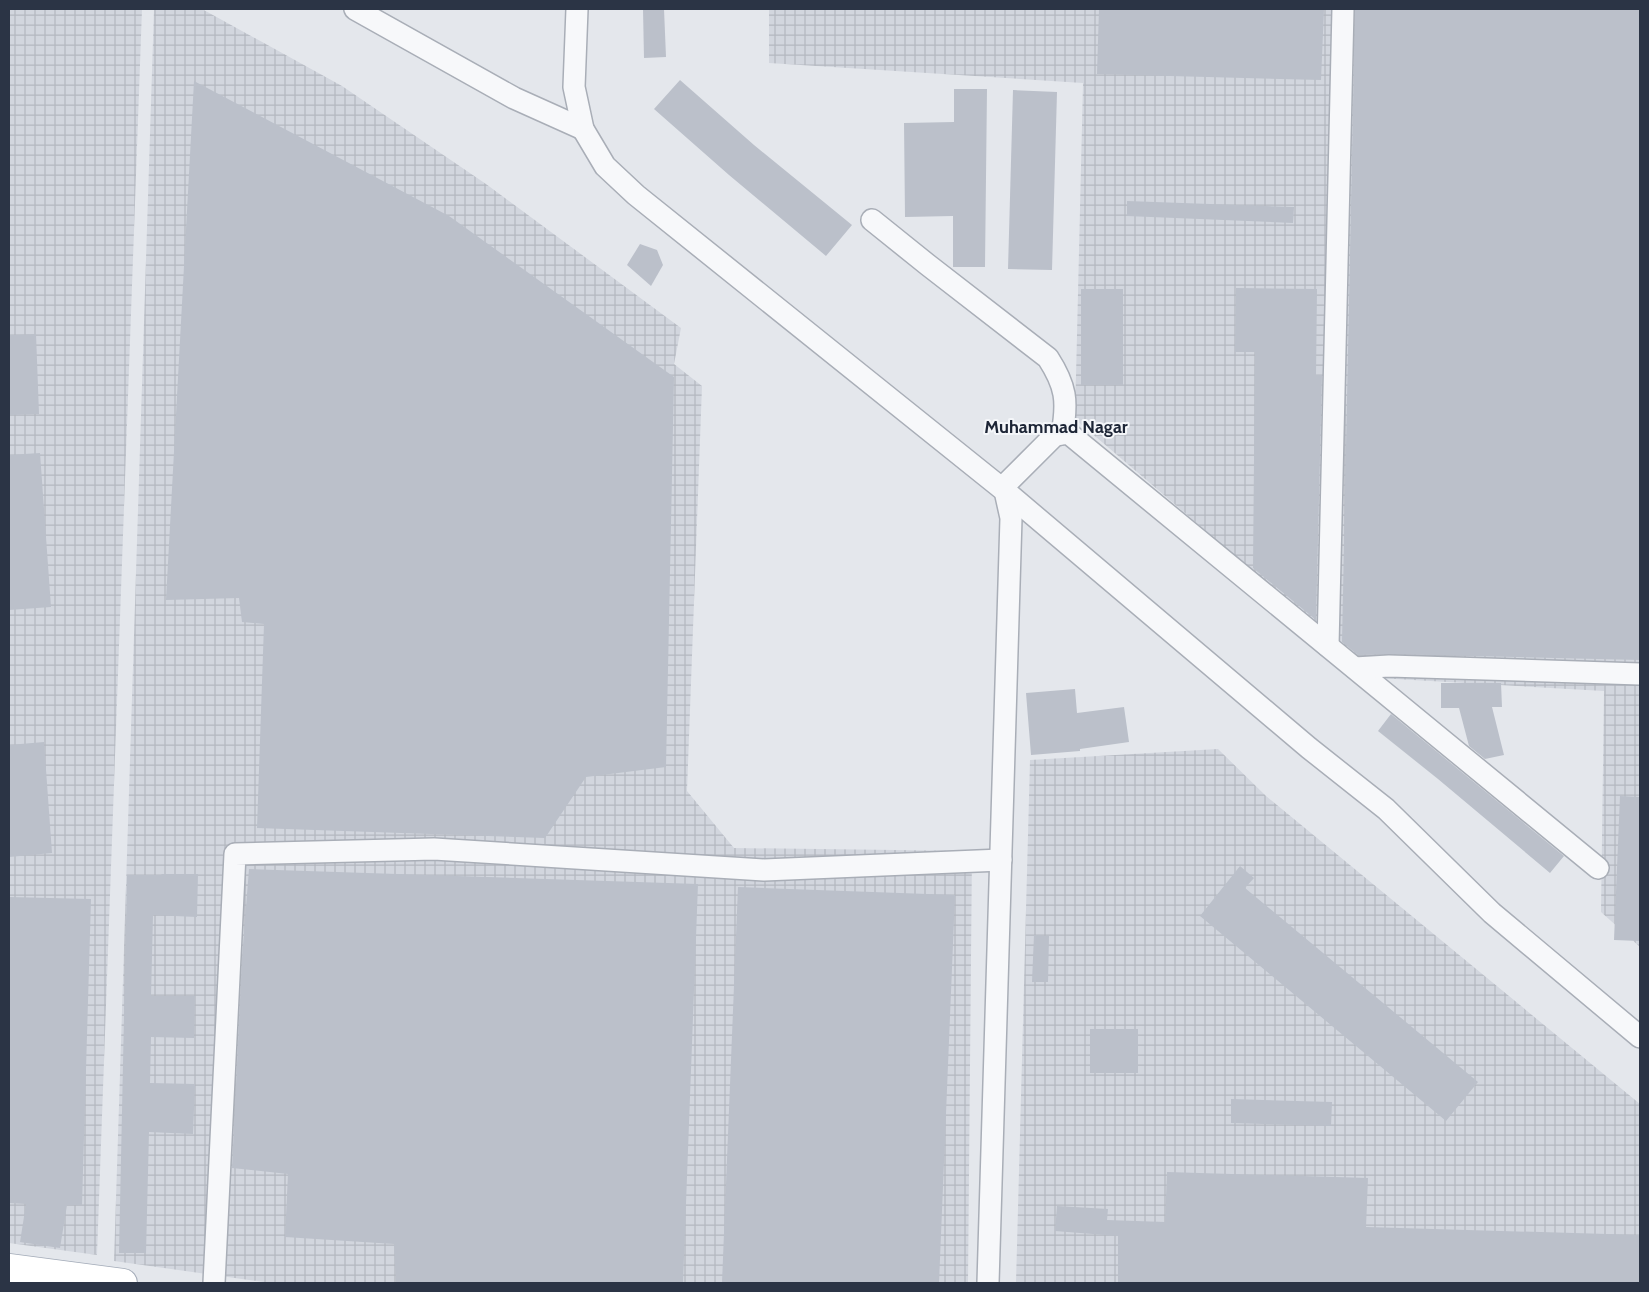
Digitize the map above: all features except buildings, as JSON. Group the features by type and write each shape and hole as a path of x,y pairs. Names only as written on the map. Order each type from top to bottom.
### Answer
{"main road":[{"path":"9,1268 123,1283"}],"street":[{"path":"355,9 514,98 583,129"},
{"path":"577,9 574,87 583,129 604,166 636,195 1004,489 1309,748 1386,809 1492,913 1640,1037"},
{"path":"1328,646 1343,9"},
{"path":"872,220 1048,358 1059,375 1064,393 1065,414 1062,434"},
{"path":"1004,489 1054,436 1067,432 1598,868"},
{"path":"988,1283 1012,518 1004,489"},
{"path":"1355,668 1389,666 1640,674"},
{"path":"214,1283 235,854 434,849 764,870 1001,860"}],"shaded area":[{"path":"9,9 142,9 97,1255 9,1243"},
{"path":"154,9 202,9 342,86 486,184 681,328 674,364 702,386 687,791 734,848 972,851 968,1283 271,1283 114,1261"},
{"path":"769,9 1640,9 1640,947 1601,912 1604,691 1378,678 1075,419 1083,83 769,63"},
{"path":"1218,749 1266,796 1640,1104 1640,1283 1016,1283 1030,760"}],"district":[{"name":"Muhammad Nagar","path":"1056,427"}]}
